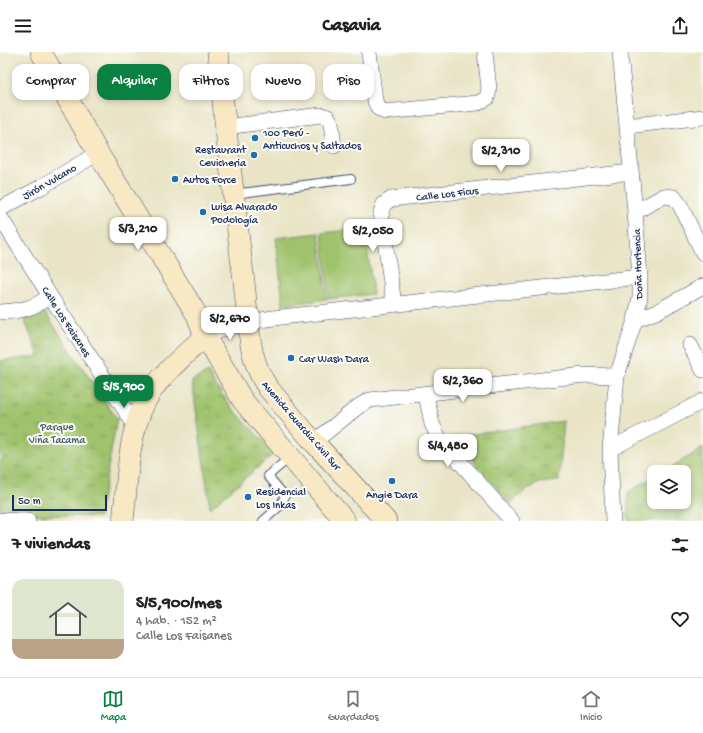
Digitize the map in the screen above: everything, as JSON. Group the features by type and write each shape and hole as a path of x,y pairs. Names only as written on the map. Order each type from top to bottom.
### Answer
{"main road":[{"path":"41,52 98,153 197,315 205,336 243,401 345,521"},
{"name":"Avenida Guardia Civil Sur","path":"218,52 225,127 253,356 261,378 314,442 386,521"},
{"path":"123,521 130,454 136,425 143,406 152,390 165,375 205,336"}],"street":[{"path":"369,52 375,101 378,108 385,112 478,103 487,98 488,89 485,52"},
{"name":"Doña Hortencia","path":"614,521 610,449 617,376 635,320 640,297 635,212 620,52"},
{"path":"225,127 321,115 328,117 331,123 334,146"},
{"path":"627,126 703,117"},
{"name":"Jirón Vulcano","path":"0,209 41,187 98,153"},
{"name":"Calle Los Ficus","path":"394,304 381,212 384,204 391,199 631,172"},
{"path":"635,212 664,196 674,197 680,205 703,253"},
{"name":"Calle Los Faisanes","path":"0,217 50,296 136,425"},
{"path":"205,336 233,325 273,318 640,277"},
{"path":"635,320 658,311 703,286"},
{"path":"0,312 16,312 33,308 50,296"},
{"path":"690,345 703,370"},
{"path":"314,442 359,406 370,400 584,376 617,376"},
{"path":"426,394 432,424 440,438 512,521"},
{"path":"610,449 703,401"},
{"path":"0,520 28,521"}],"lane":[{"path":"233,194 351,179"},
{"path":"263,521 280,506 285,496 268,476 290,457"}],"green space":[{"path":"365,228 373,294 329,299 322,233"},
{"path":"319,233 327,299 283,305 276,238"},
{"name":"Parque Viña Tacama","path":"44,311 117,419 99,517 0,513 0,361 39,356 24,319"},
{"path":"208,372 230,405 247,425 275,453 210,508 192,381"},
{"path":"564,421 559,481 539,483 525,491 510,504 453,437"},
{"path":"703,448 703,521 628,521 628,492 647,481 647,509 691,509 691,465 675,465"}],"place":[{"name":"100 Perú - Anticuchos y Saltados","path":"255,138"},
{"name":"Restaurant Cevicheria","path":"254,155"},
{"name":"Autos Force","path":"175,179"},
{"name":"Luisa Alvarado Podología","path":"203,212"},
{"name":"Car Wash Dara","path":"291,358"},
{"name":"Angie Dara","path":"392,481"},
{"name":"Residencial Los Inkas","path":"248,497"}]}
